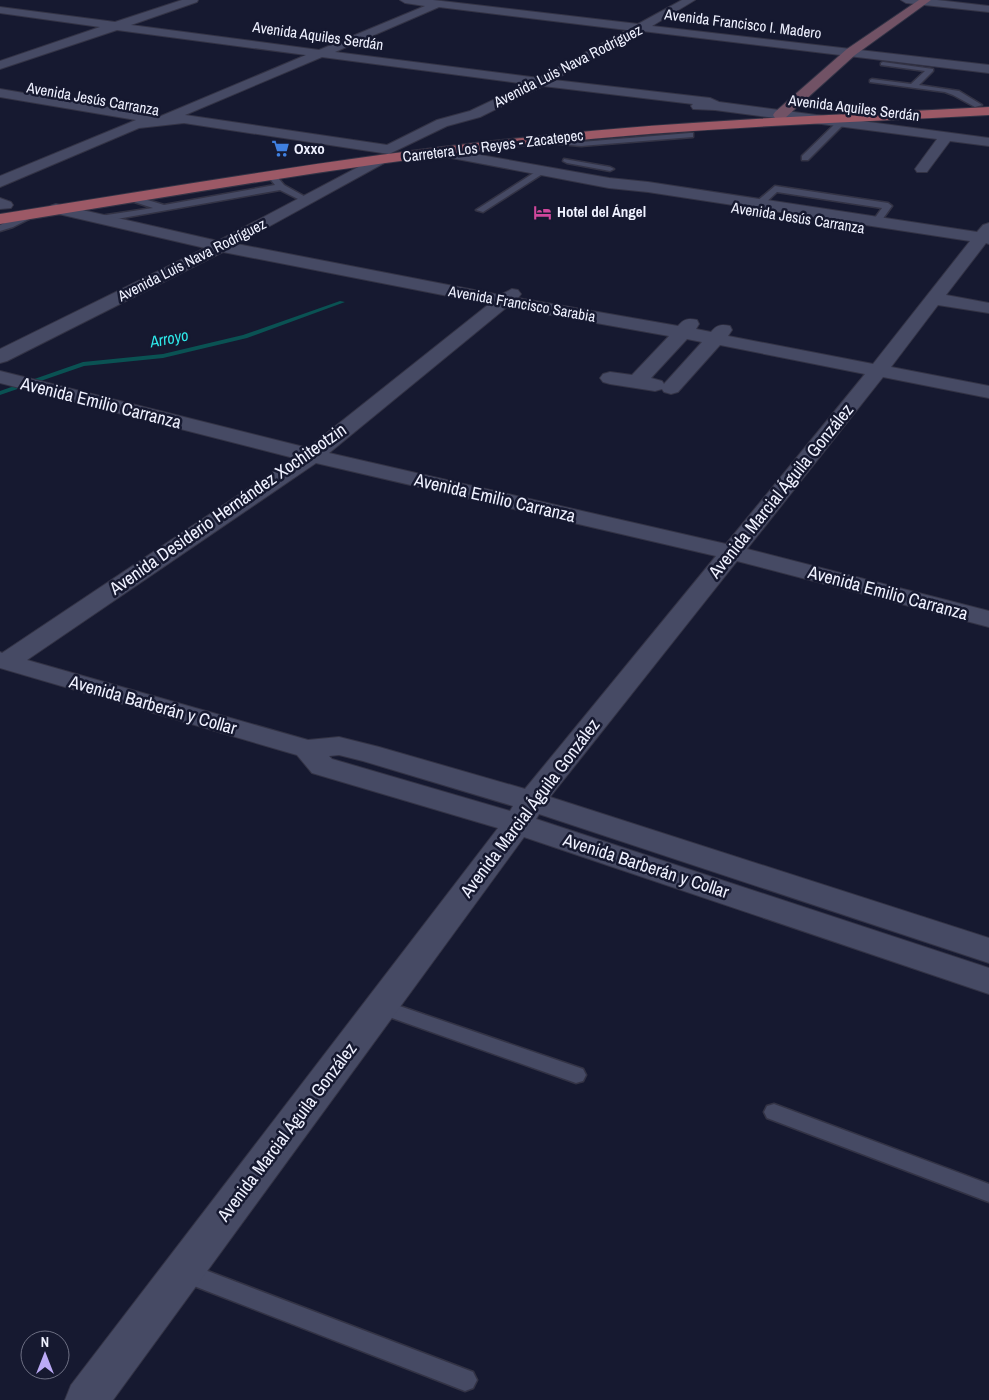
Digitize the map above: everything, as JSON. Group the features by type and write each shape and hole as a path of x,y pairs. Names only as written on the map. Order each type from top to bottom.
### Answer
{"main road":[{"path":"780,115 854,50 925,1"},
{"name":"Carretera Los Reyes - Zacatepec","path":"1,208 568,129 648,122 780,115 985,107"},
{"name":"Carretera Los Reyes - Zacatepec","path":"133,206 276,181 385,155 441,152 538,140 658,129 822,120 985,107"},
{"name":"Carretera Los Reyes - Zacatepec","path":"1,208 32,214 56,209"}],"street":[{"path":"0,65 193,0"},
{"path":"405,0 444,2 627,26"},
{"name":"Avenida Francisco I. Madero","path":"457,0 966,63 989,69"},
{"name":"Avenida Luis Nava Rodríguez","path":"0,357 237,238 442,123 458,110 627,26 644,24 674,0"},
{"name":"Avenida Luis Nava Rodríguez","path":"442,123 474,114 541,82 598,52 687,0"},
{"path":"906,0 989,9"},
{"path":"939,0 989,5"},
{"path":"0,182 141,120 161,115 199,94 422,1"},
{"path":"180,116 217,96 444,2"},
{"name":"Avenida Aquiles Serdán","path":"0,10 631,94 642,98 703,107 715,106 989,142"},
{"path":"535,15 547,10"},
{"path":"369,24 388,26"},
{"path":"342,34 361,37"},
{"path":"578,50 598,52"},
{"name":"Avenida Francisco I. Madero","path":"966,63 989,62"},
{"path":"240,77 256,80"},
{"name":"Avenida Jesús Carranza","path":"0,84 385,155"},
{"name":"Avenida Jesús Carranza","path":"0,93 141,120"},
{"path":"199,94 217,96"},
{"path":"922,169 946,136"},
{"name":"Avenida Jesús Carranza","path":"441,152 574,177 609,176 648,187 985,240"},
{"name":"Avenida Jesús Carranza","path":"609,176 636,192 681,201 985,240"},
{"name":"Avenida Francisco Sarabia","path":"56,209 96,211 133,206 237,238 509,296"},
{"name":"Avenida Francisco Sarabia","path":"96,211 219,246 509,296 883,365 989,380"},
{"name":"Avenida Marcial Águila González","path":"86,1400 382,1007 525,813 934,299 985,240"},
{"name":"Avenida Desiderio Hernández Xochiteotzin","path":"3,661 312,456 509,296"},
{"path":"934,299 989,308"},
{"path":"637,382 686,328"},
{"path":"610,378 678,389 719,334"},
{"name":"Avenida Francisco Sarabia","path":"883,365 989,392"},
{"name":"Avenida Emilio Carranza","path":"0,378 312,456 731,552 989,619"},
{"name":"Avenida Barberán y Collar","path":"3,661 307,750 322,766 525,813 828,911 989,951"},
{"name":"Avenida Barberán y Collar","path":"828,911 989,981"}],"lane":[{"path":"883,64 931,70 913,86"},
{"path":"872,81 956,93 985,107"},
{"path":"805,158 841,123"},
{"path":"538,140 581,144 690,136"},
{"path":"567,161 589,166 609,176"},
{"path":"574,177 589,166"},
{"path":"480,210 544,171"},
{"path":"133,206 164,208 276,181 307,200"},
{"path":"133,206 164,208"},
{"path":"0,228 32,214"},
{"path":"382,1007 576,1075"},
{"path":"774,1112 989,1193"},
{"path":"183,1271 465,1380"}],"waterway":[{"name":"Arroyo","path":"0,393 83,364 163,356 245,337 342,302"}],"place":[{"name":"Oxxo","path":"280,149"},
{"name":"Hotel del Ángel","path":"543,212"}]}
